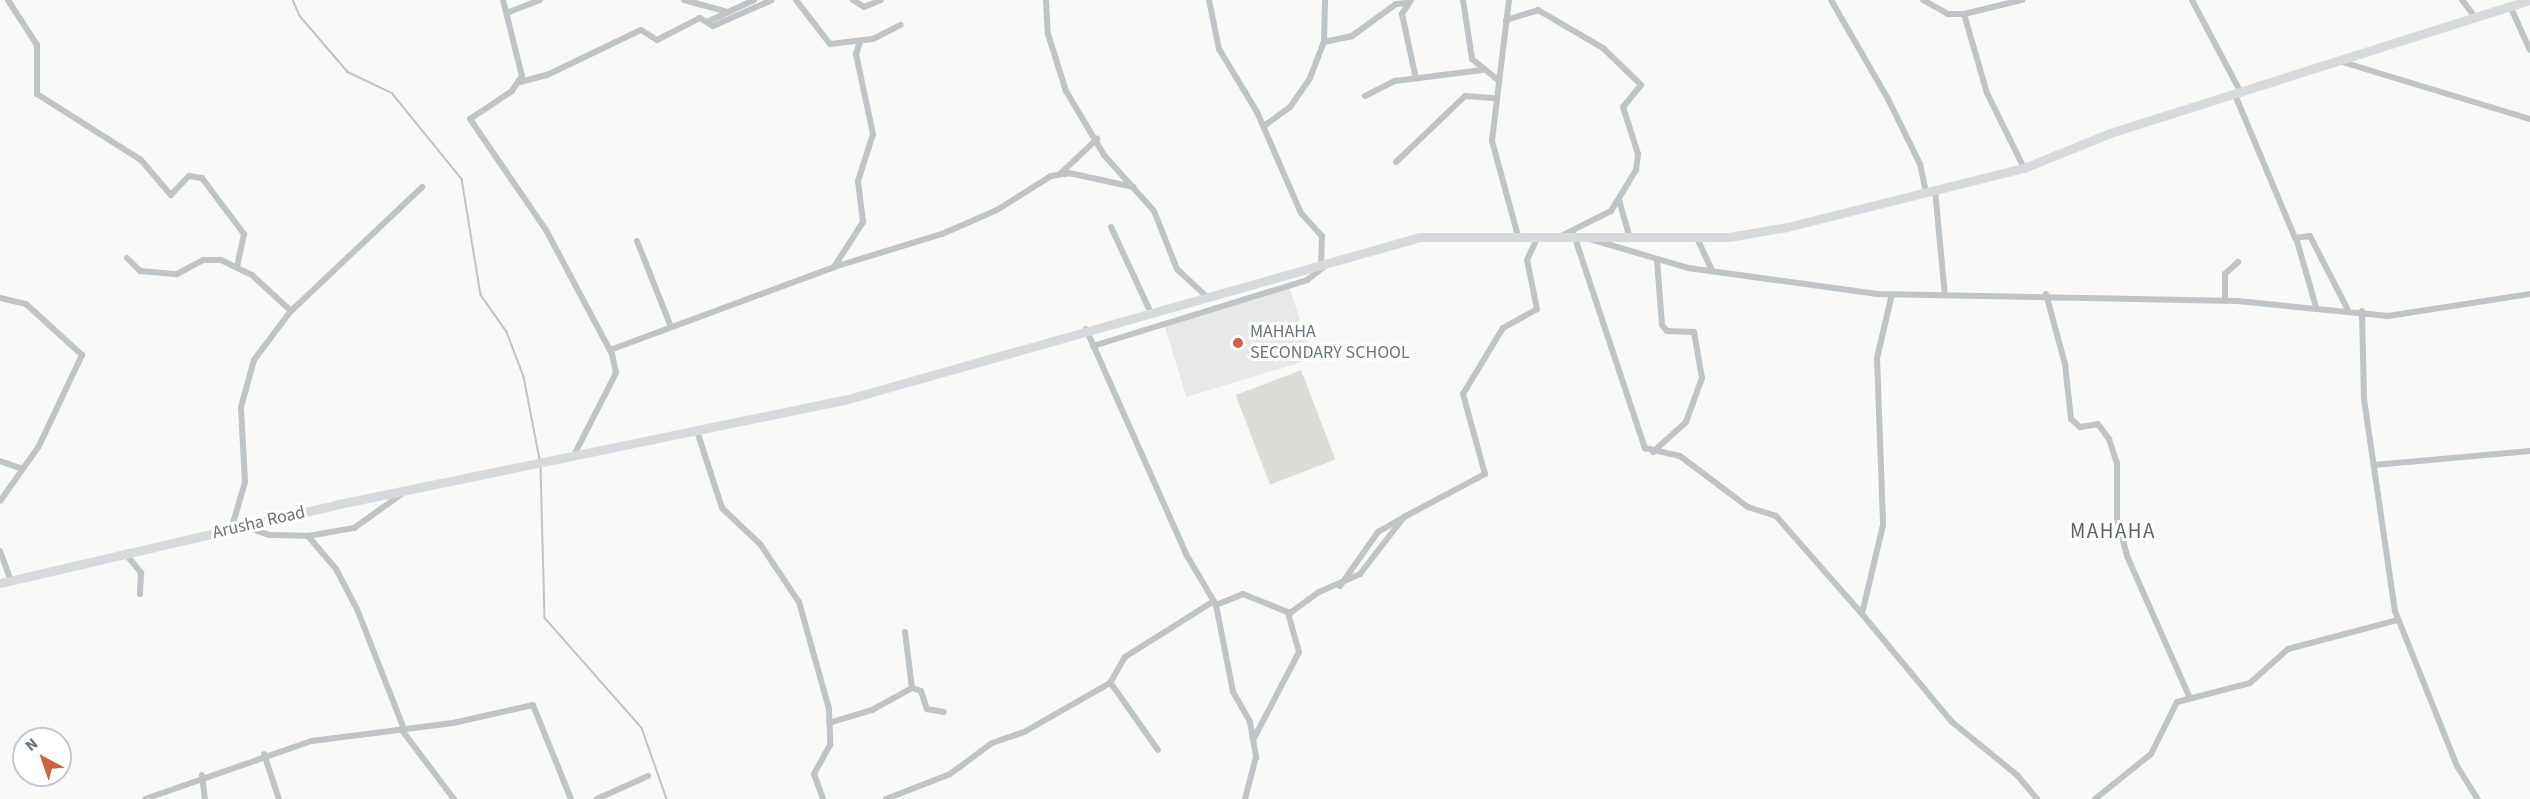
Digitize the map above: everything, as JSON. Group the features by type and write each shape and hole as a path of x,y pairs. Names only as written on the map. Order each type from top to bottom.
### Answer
{"main road":[{"name":"Arusha Road","path":"0,584 125,553 562,457 848,399 1086,328 1425,236 1696,237 1753,234 2024,168 2238,94 2510,4 2530,0"}],"street":[{"path":"8,0 37,45 37,94 141,160 171,195 189,176 202,178 244,234 237,266"},
{"path":"503,0 509,12 522,66 520,82"},
{"path":"509,12 540,0"},
{"path":"684,0 728,12"},
{"path":"707,22 754,0"},
{"path":"574,455 615,382 610,350 546,230 470,119 520,82 547,75 642,30 657,40 700,18 718,24 772,0"},
{"path":"796,0 830,44 860,42 901,25"},
{"path":"853,0 864,7 881,0"},
{"path":"1046,0 1055,65 1104,155 1154,211 1177,270 1205,296"},
{"path":"1209,0 1219,49 1264,126 1301,213 1322,236 1321,263"},
{"path":"1264,126 1290,107 1324,42 1324,0"},
{"path":"1463,0 1469,51 1482,70 1498,80"},
{"path":"1509,0 1496,98 1494,159 1518,236"},
{"path":"1831,0 1888,99 1920,164 1930,191 1946,296"},
{"path":"1923,0 1948,14 1964,14 2022,0"},
{"path":"2192,0 2238,94 2297,241 2316,307"},
{"path":"2462,0 2475,17"},
{"path":"1324,42 1352,36 1396,4 1410,2"},
{"path":"1410,2 1402,14 1416,79"},
{"path":"2510,4 2530,50"},
{"path":"1506,20 1538,10 1594,42 1639,79 1641,86 1623,107 1639,162 1619,199 1604,216 1563,235"},
{"path":"1964,14 1987,93 2024,168"},
{"path":"834,267 863,222 858,181 873,134 856,54 860,42"},
{"path":"2339,61 2530,119"},
{"path":"1365,96 1395,81 1482,70"},
{"path":"1396,162 1465,96 1496,98"},
{"path":"610,350 671,327 735,308 834,267 968,223 1060,173 1097,139"},
{"path":"1060,173 1134,187"},
{"path":"231,530 246,467 243,389 254,360 291,311 422,187"},
{"path":"1619,199 1629,236"},
{"path":"1111,227 1150,311"},
{"path":"1339,586 1378,532 1487,472 1463,394 1503,328 1537,309 1527,260 1539,235"},
{"path":"1576,235 1657,260 1814,289 1892,294 1946,296 2046,294 2225,300 2347,308 2402,316 2492,296 2530,294"},
{"path":"1576,235 1643,444 1653,452 1680,456 1748,507 1776,516 1952,722 2017,775 2037,799"},
{"path":"2297,241 2310,236 2347,308"},
{"path":"1696,237 1712,270"},
{"path":"637,241 671,327"},
{"path":"127,258 147,273 182,274 210,258 237,266 291,311"},
{"path":"1093,345 1307,280 1331,260"},
{"path":"1653,452 1686,422 1702,378 1694,332 1667,331 1662,325 1657,260"},
{"path":"2225,300 2225,274 2238,262"},
{"path":"1862,614 1883,525 1877,358 1892,294"},
{"path":"2046,294 2065,364 2071,419 2080,427 2098,424 2109,439 2118,467 2117,520 2127,556 2189,696"},
{"path":"0,298 26,304 82,355 23,469 0,501"},
{"path":"2362,311 2364,399 2398,620 2457,766 2478,799"},
{"path":"1086,328 1186,554 1215,603 1233,692 1253,741 1257,761 1245,799"},
{"path":"697,431 722,508 760,544 795,591 828,701 828,749 814,774 823,799"},
{"path":"2374,465 2530,451"},
{"path":"0,461 23,469"},
{"path":"246,527 269,535 308,536 364,526 407,491"},
{"path":"1288,613 1319,592 1339,586 1373,563 1404,517"},
{"path":"308,536 336,569 357,609 402,729 454,799"},
{"path":"0,551 11,581"},
{"path":"125,553 141,573 140,594"},
{"path":"886,799 950,774 992,743 1026,731 1110,682 1125,657 1215,603 1243,594 1288,613"},
{"path":"1253,741 1299,652 1288,613"},
{"path":"2095,799 2151,754 2169,710 2189,696 2250,683 2288,649 2398,620"},
{"path":"905,632 912,688"},
{"path":"1110,682 1158,750"},
{"path":"829,723 872,710 912,688 921,691 927,709 944,712"},
{"path":"145,799 202,775 264,754 322,739 402,729 533,705 571,799"},
{"path":"264,754 279,799"},
{"path":"202,775 206,799"},
{"path":"597,799 648,776"}],"shaded area":[{"name":"MAHAHA SECONDARY SCHOOL","path":"1290,288 1312,359 1186,397 1165,326"},
{"path":"1301,370 1335,460 1270,485 1236,395"}],"waterway":[{"path":"293,0 300,16 348,72 392,93 462,179 481,295 507,332 524,377 540,459"},
{"path":"541,466 545,618 642,728 667,799"}],"place":[{"name":"MAHAHA SECONDARY SCHOOL","path":"1238,343"}],"district":[{"name":"MAHAHA","path":"2113,531"}]}
